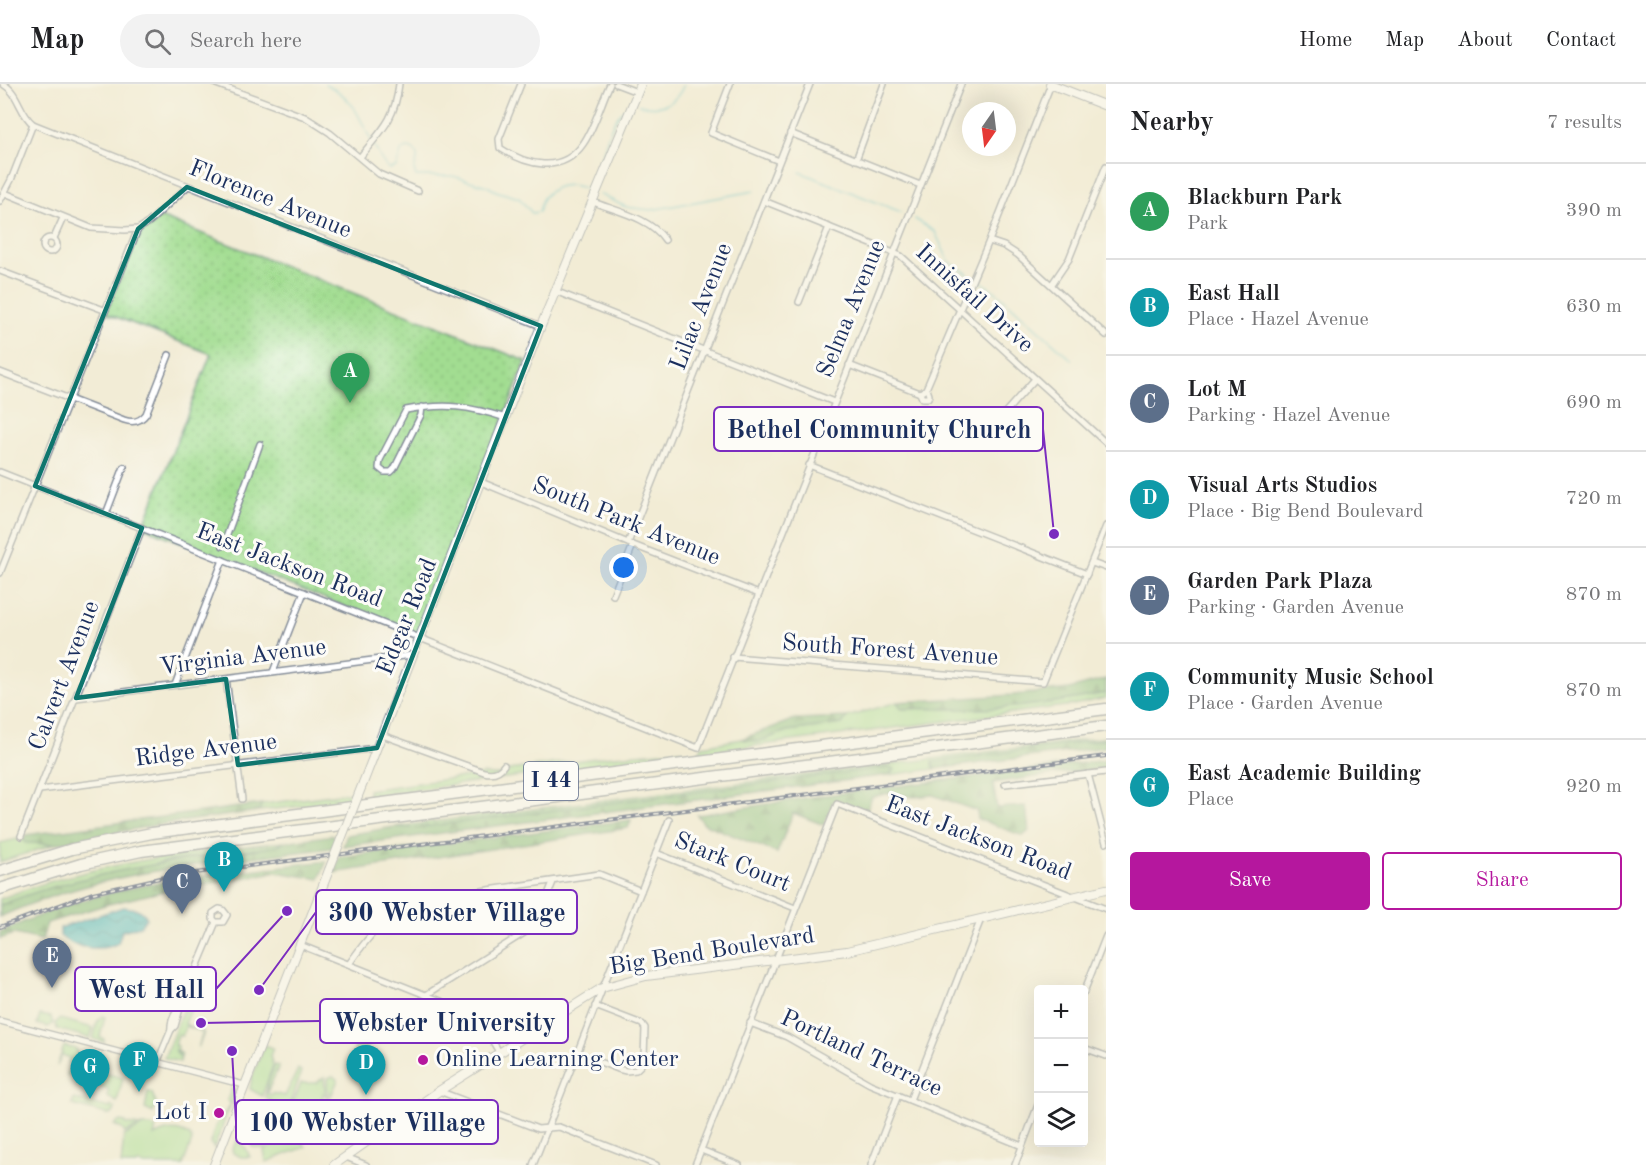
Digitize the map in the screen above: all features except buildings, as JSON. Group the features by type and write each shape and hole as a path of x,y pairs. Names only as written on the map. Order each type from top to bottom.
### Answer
{"highway":[{"name":"I 44","path":"0,872 72,849 152,833 1106,709"},
{"name":"I 44","path":"0,890 72,866 141,851 1106,726"}],"street":[{"path":"0,201 33,124 25,118 12,90 3,84"},
{"path":"216,84 305,117 330,133 379,174 418,191"},
{"path":"360,157 392,116 399,84"},
{"path":"521,84 499,139 500,148 521,159 543,165 563,161 578,151 585,142 610,84"},
{"path":"616,84 639,88"},
{"path":"730,84 711,134 779,161"},
{"name":"Lilac Avenue","path":"613,596 630,544 810,84"},
{"path":"856,159 884,84"},
{"name":"Selma Avenue","path":"698,748 961,84"},
{"path":"849,365 924,391 989,241 1050,84 1106,106"},
{"name":"Edgar Road","path":"214,1165 541,326 639,88"},
{"name":"Florence Avenue","path":"33,124 541,326"},
{"path":"790,133 920,185"},
{"path":"1052,284 1069,259 1106,166"},
{"path":"5,193 91,228 121,230 138,229 149,222 187,187"},
{"path":"595,196 660,231 665,240"},
{"name":"Innisfail Drive","path":"764,201 900,256 1106,442"},
{"path":"54,238 63,218"},
{"path":"798,302 829,227"},
{"path":"0,573 138,229"},
{"path":"989,241 1004,246 1018,255 1106,335"},
{"path":"0,271 104,310"},
{"path":"555,291 834,402"},
{"path":"0,372 128,421 139,421 146,414 169,355"},
{"path":"993,426 1035,379"},
{"path":"422,407 421,416 394,469 388,473 384,472 379,468 380,460 406,410 422,407 465,406 506,418"},
{"path":"223,546 260,444"},
{"path":"810,465 1087,574 1106,526"},
{"path":"106,513 124,467"},
{"name":"East Jackson Road","path":"0,472 698,748"},
{"name":"South Park Avenue","path":"481,483 759,594"},
{"name":"Calvert Avenue","path":"21,836 142,528"},
{"path":"175,685 223,560"},
{"path":"1092,563 1106,568"},
{"name":"South Forest Avenue","path":"733,657 1043,682 1087,574"},
{"path":"273,672 304,592"},
{"name":"Virginia Avenue","path":"76,698 414,655"},
{"path":"226,679 242,799"},
{"path":"382,735 484,772 501,770 504,765"},
{"name":"Ridge Avenue","path":"40,790 377,748"},
{"path":"1005,784 1106,772"},
{"path":"1088,774 1106,843"},
{"name":"East Jackson Road","path":"795,908 837,804 1106,909"},
{"path":"533,1165 669,820"},
{"name":"Stark Court","path":"656,853 795,908"},
{"path":"350,964 379,925 398,910 426,899 599,874 641,891"},
{"path":"426,995 532,928 537,922 553,882"},
{"name":"Big Bend Boulevard","path":"334,1165 439,1091 602,988 646,976 847,951 1106,889"},
{"path":"695,1165 795,908"},
{"path":"910,1100 981,919"},
{"path":"159,1060 171,1030 175,1026 185,995 188,993 216,922"},
{"path":"1086,985 1106,936"},
{"path":"300,945 476,1016 499,1052"},
{"path":"577,1053 626,1071 636,1070 641,1065 645,1048 645,1028 642,1024 595,1006"},
{"path":"0,1021 159,1060 244,1085"},
{"name":"Portland Terrace","path":"750,1023 787,1037 852,1075 1022,1146"},
{"path":"1088,1050 1106,1056"},
{"path":"439,1091 538,1129 559,1127 656,1165"},
{"path":"871,1165 898,1095"},
{"path":"1015,1165 1034,1115"},
{"path":"701,1150 739,1165"},
{"path":"346,1157 366,1165"}],"highlighted area":[{"path":"187,187 541,326 377,748 238,765 226,679 76,698 142,528 35,486 138,229"}],"green space":[{"path":"160,217 526,361 420,636 143,527 211,354 106,313 138,236"},
{"path":"1106,679 1106,693 1025,706 976,709 902,709 897,702 1069,689"},
{"path":"1106,693 1106,698 1073,705 699,753 702,746 741,739 758,742 787,731 842,724 847,717 897,702 902,709 992,708 1041,704"},
{"path":"847,717 842,724 787,731 758,742 741,739 795,719"},
{"path":"1106,737 1106,739 932,763 935,769 889,775 894,770 889,767 413,828 393,827"},
{"path":"1106,739 1106,747 935,769 932,762"},
{"path":"681,750 681,755 369,796 368,790 485,774 500,775 509,770 603,757"},
{"path":"1106,760 1106,769 993,783 997,808 1026,806 1029,831 1023,836 978,819 977,811 933,795 914,797 889,793 872,797 866,812 835,801 824,825 793,813 777,853 704,824 697,815 818,796"},
{"path":"889,767 894,769 889,775 343,846 347,835 393,827 413,828"},
{"path":"355,792 352,800 259,811 262,804"},
{"path":"262,804 259,811 157,825 55,844 27,843 23,840 25,835"},
{"path":"631,820 628,828 333,873 339,857"},
{"path":"333,835 336,837 332,848 205,863 121,878 80,888 0,917 0,905 33,893 102,874"},
{"path":"17,839 27,843 55,844 0,862 0,843"},
{"path":"283,842 277,846 167,861 0,905 0,899 69,876 104,868 175,855"},
{"path":"327,861 319,879 276,872 160,892 105,905 47,923 42,940 14,934 0,939 0,932 19,924 67,905 107,894 201,876"},
{"path":"186,1002 193,1004 185,1024 199,1030 186,1026 182,1036 178,1035 174,1047 178,1046 177,1050 182,1054 181,1057 175,1049 181,1058 180,1062 164,1058"},
{"path":"40,1015 51,1017 53,1024 48,1027 37,1024"},
{"path":"102,1016 105,1017 100,1037 104,1039 104,1042 93,1039 97,1022"},
{"path":"60,1019 93,1028 90,1038 57,1029 55,1023"},
{"path":"357,1043 367,1047 361,1061 352,1057"},
{"path":"265,1045 273,1048 270,1056 273,1065 262,1096 250,1089 252,1077"},
{"path":"64,1046 77,1049 72,1076 67,1075 71,1064 68,1062 70,1058 62,1055 57,1066"},
{"path":"275,1065 279,1066 267,1093 272,1095 273,1093 285,1096 298,1069 301,1071 293,1097 285,1109 265,1097"},
{"path":"83,1067 123,1078 117,1102 108,1097 108,1089 79,1081"},
{"path":"333,1076 338,1080 331,1096 327,1089 327,1078"},
{"path":"324,1077 325,1090 329,1098 323,1093 322,1098 328,1100 320,1108 308,1135 303,1139 296,1137 286,1129 283,1117 301,1083 316,1083"},
{"path":"232,1088 236,1091 231,1104 227,1100"},
{"path":"148,1092 152,1093 156,1103 153,1113 145,1109"},
{"path":"74,1099 110,1108 111,1106 115,1108 114,1112 110,1115 72,1105"},
{"path":"269,1101 283,1112 268,1145 264,1149 252,1147 254,1139 259,1142 263,1140 277,1110 267,1105"},
{"path":"231,1104 214,1148 210,1143 215,1127"},
{"path":"120,1121 140,1126 125,1133 114,1125"},
{"path":"143,1126 156,1128 154,1136 172,1130 190,1136 192,1141 183,1165 139,1163 121,1165 124,1136"},
{"path":"294,1140 302,1141 306,1147 266,1162 264,1151"},
{"path":"237,1141 246,1148 250,1157 241,1157 233,1153 232,1149"}],"water":[{"path":"123,907 140,910 147,918 140,926 122,931 118,943 104,948 88,948 73,944 60,936 60,928"}],"waterway":[{"path":"325,84 336,90 351,104 381,160 389,169 396,167 401,151 410,148 417,154 414,170 416,176 453,176 487,186 519,198 532,213 539,212 543,198 559,187 572,185 591,191"},
{"path":"639,105 666,104 677,97 684,84"},
{"path":"587,188 593,180 613,124 625,109"},
{"path":"800,172 901,212"},
{"path":"599,194 626,207 651,210 754,191"},
{"path":"915,219 935,232 949,262 968,274"},
{"path":"980,281 996,292 1072,360"}],"railway":[{"path":"0,927 93,893 164,877 1106,756"}],"place":[{"name":"Blackburn Park","path":"350,403"},
{"name":"Bethel Community Church","path":"1054,534"},
{"name":"East Hall","path":"224,892"},
{"name":"West Hall","path":"287,911"},
{"name":"Lot M","path":"182,914"},
{"name":"Garden Park Plaza","path":"52,988"},
{"name":"300 Webster Village","path":"259,990"},
{"name":"Webster University","path":"201,1023"},
{"name":"100 Webster Village","path":"232,1051"},
{"name":"Online Learning Center","path":"423,1060"},
{"name":"Community Music School","path":"139,1092"},
{"name":"Visual Arts Studios","path":"366,1095"},
{"name":"East Academic Building","path":"90,1099"},
{"name":"Lot I","path":"219,1113"}]}
